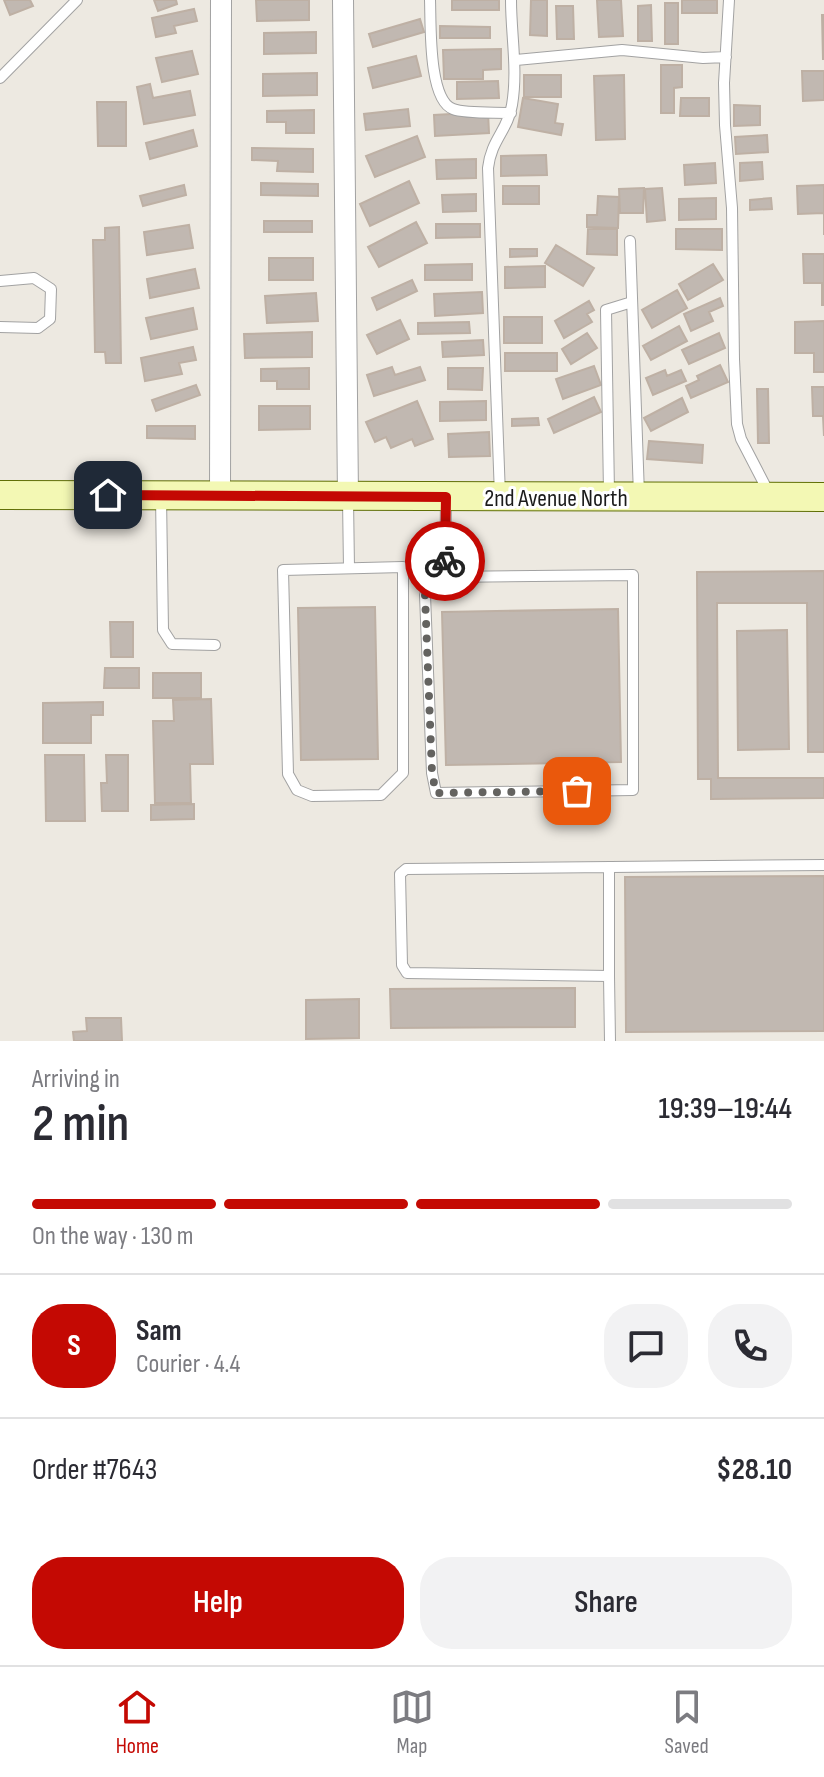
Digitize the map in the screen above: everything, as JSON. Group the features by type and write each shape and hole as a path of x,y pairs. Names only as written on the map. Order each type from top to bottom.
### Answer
{"street":[{"path":"220,495 221,0"},
{"path":"343,0 348,497"},
{"name":"2nd Avenue North","path":"0,495 824,497"}],"lane":[{"path":"0,78 77,0"},
{"path":"430,0 434,71 443,102 453,109 511,113"},
{"path":"500,498 488,168 492,145 511,113 516,60 511,0"},
{"path":"729,0 725,125 732,208 737,424 741,439 771,499"},
{"path":"516,60 622,50 703,58 726,57"},
{"path":"630,241 639,498"},
{"path":"0,281 34,278 51,289 52,309 50,319 38,328 0,327"},
{"path":"609,498 606,310 632,302"},
{"path":"161,495 163,630 172,644 215,645"},
{"path":"348,497 349,568"},
{"path":"445,577 633,575 633,790 436,793 432,773 425,595 445,577 446,497"},
{"path":"403,567 403,773 381,795 312,796 297,790 288,774 283,570 349,568 403,567"},
{"path":"609,976 407,973 402,965 400,874 406,869 824,865"},
{"path":"609,867 610,1041"}],"building":[{"path":"4,0 30,0 33,6 10,15"},
{"path":"154,0 176,0 177,4 158,11"},
{"path":"256,0 309,0 309,20 257,21"},
{"path":"452,0 499,0 499,10 452,10"},
{"path":"531,0 547,0 547,36 530,35"},
{"path":"597,0 621,0 623,36 599,37"},
{"path":"682,0 717,0 717,13 682,13"},
{"path":"665,3 678,3 678,44 665,44"},
{"path":"651,5 652,41 638,41 638,6"},
{"path":"556,6 573,6 574,39 557,39"},
{"path":"194,9 197,21 174,26 176,33 156,37 152,18"},
{"path":"824,15 824,59 823,59"},
{"path":"420,19 424,32 373,47 369,34"},
{"path":"440,26 490,27 490,38 440,38"},
{"path":"316,32 316,53 264,54 264,33"},
{"path":"501,49 501,69 483,70 483,79 444,79 443,50"},
{"path":"192,51 198,74 162,82 156,58"},
{"path":"416,56 421,76 373,88 368,68"},
{"path":"661,65 682,65 682,87 674,88 674,113 661,113"},
{"path":"802,71 824,71 824,100 803,101"},
{"path":"317,73 317,95 263,96 263,74"},
{"path":"524,75 561,75 561,97 524,97"},
{"path":"624,75 625,139 596,140 594,76"},
{"path":"498,81 499,98 457,99 457,82"},
{"path":"150,84 153,98 190,91 195,115 144,124 137,87"},
{"path":"523,98 558,104 555,123 563,124 561,135 518,127"},
{"path":"681,98 709,98 709,116 680,116"},
{"path":"97,102 126,102 126,146 98,146"},
{"path":"734,105 760,106 760,125 734,126"},
{"path":"408,109 410,126 366,130 364,114"},
{"path":"314,110 314,133 286,133 286,122 267,122 267,111"},
{"path":"488,112 489,133 435,136 434,115"},
{"path":"193,130 197,146 150,159 146,143"},
{"path":"767,135 768,152 736,154 735,137"},
{"path":"417,136 425,157 375,177 366,156"},
{"path":"252,148 313,149 313,172 277,171 278,161 252,160"},
{"path":"546,155 547,175 501,176 501,156"},
{"path":"476,159 476,178 437,179 436,160"},
{"path":"762,162 763,179 740,181 740,163"},
{"path":"715,163 716,183 685,185 684,165"},
{"path":"409,181 419,203 370,226 360,204"},
{"path":"261,183 318,184 318,196 261,195"},
{"path":"184,185 186,195 143,206 140,196"},
{"path":"824,185 824,213 798,214 797,186"},
{"path":"503,186 539,186 539,204 503,204"},
{"path":"644,188 643,213 620,213 619,189"},
{"path":"662,188 665,220 647,222 645,189"},
{"path":"476,194 476,211 443,212 442,195"},
{"path":"598,196 619,197 618,228 587,227 587,215 597,215"},
{"path":"716,198 716,219 679,220 679,199"},
{"path":"771,198 772,209 750,210 750,200"},
{"path":"264,221 312,221 312,232 264,232"},
{"path":"416,222 427,243 379,267 368,247"},
{"path":"436,224 480,224 480,237 436,238"},
{"path":"189,225 193,248 147,255 144,232"},
{"path":"119,227 121,363 106,363 105,352 95,352 93,240 105,240 105,228"},
{"path":"588,229 617,229 617,255 587,254"},
{"path":"676,229 722,229 722,250 676,249"},
{"path":"556,245 594,268 583,286 545,263"},
{"path":"510,249 537,249 537,256 510,257"},
{"path":"803,254 824,254 824,305 822,283 804,283"},
{"path":"269,258 313,258 313,280 269,280"},
{"path":"472,264 472,280 425,280 425,265"},
{"path":"713,264 723,280 688,300 679,284"},
{"path":"545,266 545,287 505,288 505,267"},
{"path":"195,269 199,288 150,298 147,279"},
{"path":"412,280 417,291 377,310 372,298"},
{"path":"677,290 687,308 652,328 642,310"},
{"path":"482,292 483,313 435,316 434,294"},
{"path":"316,293 318,321 267,323 265,296"},
{"path":"720,298 723,306 709,312 713,321 691,331 684,314"},
{"path":"589,301 594,310 587,314 592,322 564,338 555,321"},
{"path":"193,308 197,329 151,339 146,318"},
{"path":"504,317 542,317 542,343 504,343"},
{"path":"400,320 409,339 377,354 367,335"},
{"path":"824,321 824,372 814,372 814,353 795,353 795,322"},
{"path":"469,322 470,333 418,334 418,323"},
{"path":"679,326 687,341 651,360 643,346"},
{"path":"312,332 312,357 245,358 244,334"},
{"path":"587,333 597,348 571,364 562,349"},
{"path":"719,333 725,348 689,364 682,350"},
{"path":"483,340 484,355 443,357 442,342"},
{"path":"193,347 196,360 179,363 182,374 145,381 141,358"},
{"path":"505,353 557,353 557,371 505,371"},
{"path":"720,365 728,382 691,398 686,386 699,380 697,376"},
{"path":"594,366 601,385 563,399 556,379"},
{"path":"392,367 395,375 420,367 425,380 374,396 367,375"},
{"path":"309,368 309,389 277,389 277,381 261,381 261,369"},
{"path":"448,368 483,368 482,390 448,389"},
{"path":"665,370 667,376 681,370 686,381 653,395 646,378"},
{"path":"196,385 200,395 156,411 152,400"},
{"path":"812,387 824,387 824,436 823,416 813,416"},
{"path":"757,389 768,389 769,443 758,443"},
{"path":"594,397 601,412 554,433 548,419"},
{"path":"682,398 688,412 651,431 644,418"},
{"path":"417,401 433,439 415,446 412,439 391,448 386,437 375,442 366,422"},
{"path":"486,401 486,420 440,421 440,402"},
{"path":"259,406 310,406 310,429 259,430"},
{"path":"538,418 539,425 512,426 512,419"},
{"path":"147,426 195,426 195,439 147,438"},
{"path":"489,432 490,456 449,457 448,434"},
{"path":"649,441 703,445 702,463 647,459"},
{"path":"824,571 824,752 808,752 807,603 717,603 718,778 824,778 824,798 711,799 711,779 698,779 697,572"},
{"path":"375,607 378,759 301,760 298,608"},
{"path":"618,609 621,762 446,765 442,612"},
{"path":"110,622 133,622 133,657 111,657"},
{"path":"787,630 789,749 738,750 737,631"},
{"path":"105,668 139,668 139,688 104,688"},
{"path":"153,673 201,673 201,698 153,698"},
{"path":"211,699 213,764 190,764 191,803 155,803 153,721 174,721 173,700"},
{"path":"103,702 103,715 91,715 91,743 43,743 43,703"},
{"path":"45,755 84,755 85,821 46,821"},
{"path":"106,755 128,755 128,811 102,811 101,783 107,783"},
{"path":"194,804 194,819 151,820 151,805"},
{"path":"824,876 824,1031 626,1032 625,877"},
{"path":"575,988 575,1027 391,1028 390,989"},
{"path":"359,999 359,1038 306,1039 306,1000"},
{"path":"86,1018 121,1018 122,1041 74,1041 73,1032 87,1031"}],"way so far":[{"path":"445,561 445,577 425,595 432,773 436,793 577,791"}],"route":[{"path":"108,495 446,497 445,561"}]}
